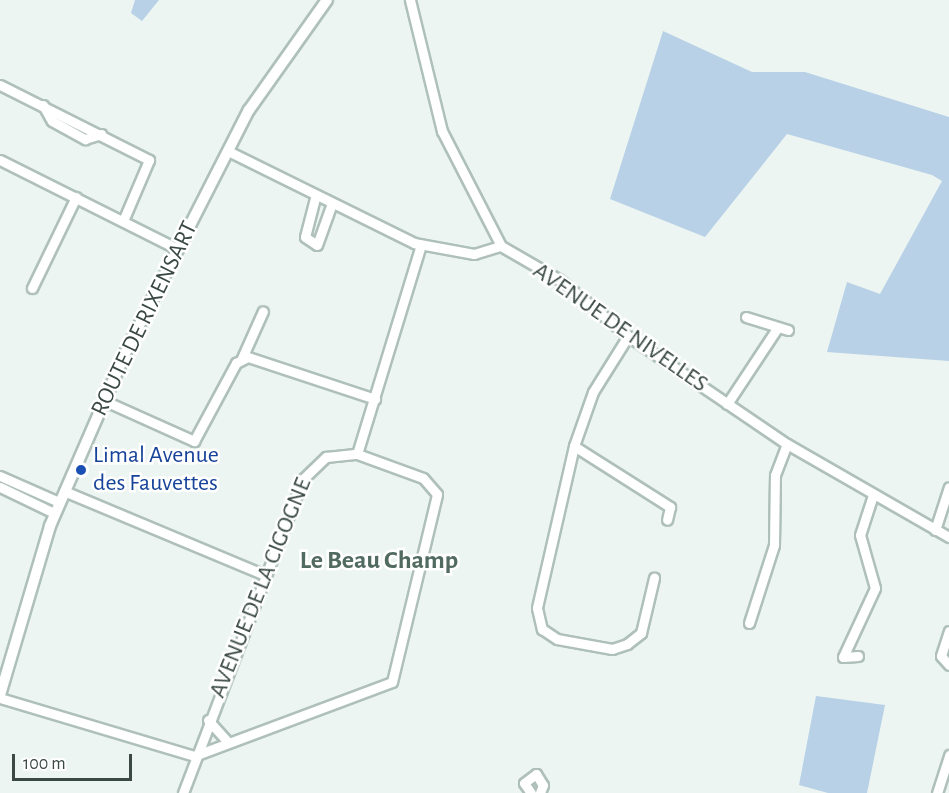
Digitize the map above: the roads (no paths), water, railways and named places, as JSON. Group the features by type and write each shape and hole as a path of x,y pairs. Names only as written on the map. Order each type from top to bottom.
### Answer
{"street":[{"name":"ROUTE DE RIXENSART","path":"0,696 54,513 105,401 228,151 270,76 327,0"},
{"path":"228,151 315,198 332,203 421,245 474,254 501,246 442,131 410,0"},
{"path":"0,85 149,160 123,221"},
{"path":"0,160 178,249"},
{"path":"32,288 76,196"},
{"path":"315,198 305,237 317,245 332,203"},
{"path":"0,696 194,756 227,741 379,690 395,676 437,494 423,478 357,454 421,245"},
{"name":"AVENUE DE NIVELLES","path":"501,246 560,280 628,336 787,444 949,537"},
{"path":"105,401 194,441 242,358 263,311"},
{"path":"746,317 776,330 788,330"},
{"path":"727,404 776,330"},
{"path":"628,336 593,392 574,446 537,608 542,630 557,639 612,649 627,644 641,633 654,578"},
{"path":"242,358 375,399"},
{"path":"749,623 774,544 775,475 787,444"},
{"path":"574,446 670,507 666,520"},
{"name":"AVENUE DE LA CIGOGNE","path":"183,793 194,756 308,470 326,457 357,454"},
{"path":"0,476 59,502"},
{"path":"0,487 54,513"},
{"path":"934,530 949,487"},
{"path":"64,491 265,575"},
{"path":"858,656 843,657 875,588 860,535 873,495"},
{"path":"949,631 941,656 949,665"},
{"path":"208,720 227,741"},
{"path":"937,793 949,755"},
{"path":"531,793 525,778 536,774 543,785 540,793"}],"place":[{"name":"Limal Avenue des Fauvettes","path":"81,470"}],"district":[{"name":"Le Beau Champ","path":"379,561"}]}
